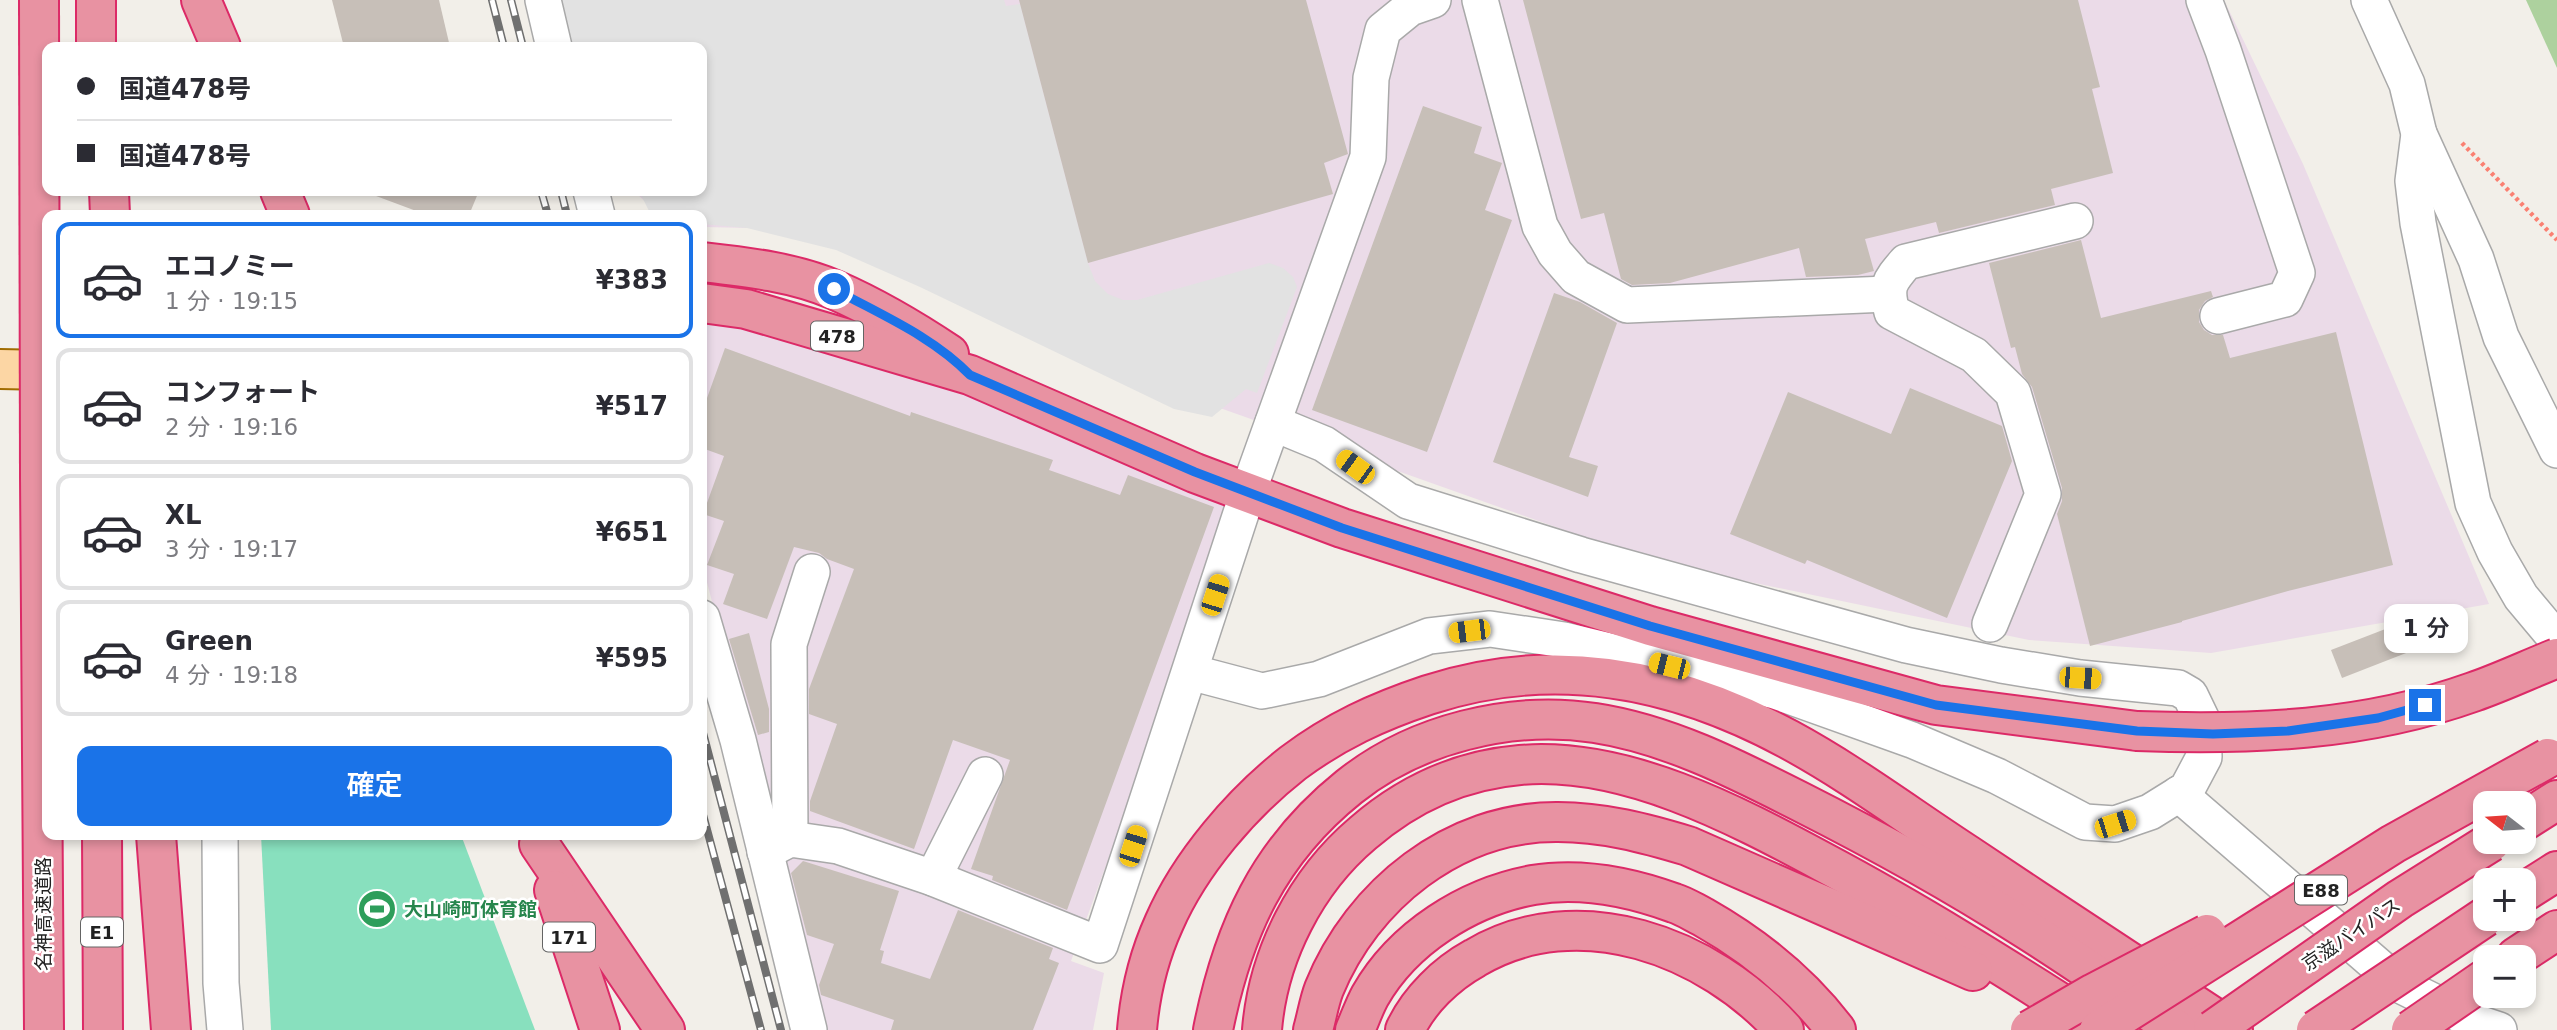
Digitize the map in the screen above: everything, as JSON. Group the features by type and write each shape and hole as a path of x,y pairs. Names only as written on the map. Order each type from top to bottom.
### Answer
{"highway":[{"name":"名神高速道路","path":"39,0 42,754"},
{"path":"201,0 219,42"},
{"name":"478","path":"707,263 764,269 834,289 925,338 952,357 970,375"},
{"name":"478","path":"707,304 746,309 970,375 1195,472 1342,528 1650,626 1936,705 2137,731 2213,734 2288,731 2378,718 2472,692 2557,657"},
{"path":"1137,1030 1150,961 1164,923 1183,888 1237,815 1276,777 1315,747 1356,722 1397,706 1460,685 1509,676 1561,674 1621,678 1685,694 1787,738 1858,780 2233,1030"},
{"path":"1213,1030 1222,983 1238,936 1261,888 1290,844 1329,803 1365,774 1402,752 1451,734 1508,723 1594,723 1704,755 2115,952"},
{"name":"E88","path":"2098,1028 2393,844 2557,753"},
{"path":"1262,1030 1274,967 1292,923 1326,871 1348,845 1385,813 1424,791 1456,777 1521,765 1573,767 1643,781 1719,810 1863,883 1961,940 2098,1028"},
{"path":"2536,813 2557,800"},
{"path":"1313,1030 1324,990 1342,952 1364,918 1394,887 1428,860 1467,840 1511,827 1555,821 1599,824 1644,832 1688,846 2098,1028"},
{"path":"1861,832 2020,925 2177,1030"},
{"name":"名神高速道路","path":"43,840 44,1030"},
{"name":"E1","path":"102,840 103,1030"},
{"path":"156,840 170,1030"},
{"name":"171","path":"537,840 600,1030"},
{"path":"538,840 664,1030"},
{"path":"2030,1030 2253,909 2393,844"},
{"name":"京滋バイパス","path":"2213,1030 2400,899 2473,853"},
{"path":"2536,884 2557,871"},
{"path":"1355,1030 1370,995 1401,954 1438,923 1483,900 1533,885 1574,883 1618,886 1677,903 1723,928 1778,967 1827,1019"},
{"path":"2316,1030 2473,925"},
{"path":"2534,945 2557,930"},
{"path":"1405,1030 1430,993 1457,968 1489,949 1524,936 1561,931 1600,931 1640,939 1678,953 1713,971 1744,992 1784,1030"},
{"path":"2411,1030 2473,987"}],"main road":[{"path":"0,369 42,370"}],"street":[{"path":"542,0 553,42"},
{"path":"777,845 838,846 933,878 1100,945 1248,492 1368,157 1371,78 1383,30 1410,8 1433,0"},
{"path":"1480,0 1540,226 1555,253 1576,277 1627,305 1887,294"},
{"path":"2204,0 2297,273 2285,299 2218,316"},
{"path":"2369,0 2425,122 2476,259 2501,337 2557,450"},
{"path":"2425,122 2413,181 2418,223 2473,503 2495,552 2521,597 2557,640"},
{"path":"1990,624 2043,494 2013,393 1974,355 1892,312 1887,294 1895,276 1906,262 2075,221"},
{"path":"1190,672 1262,691 1319,679 1429,636 1490,629 1564,640 1775,691 1912,740 1997,776 2085,822 2115,824 2150,812 2187,789 2204,757 2203,722 2190,695 2178,688 2080,678 1906,645 1581,555 1408,501 1324,444 1273,424"},
{"path":"777,845 789,644 812,572"},
{"path":"707,635 738,740 777,845 809,1030"},
{"path":"933,878 985,775"},
{"path":"2179,794 2400,985 2475,1023 2499,1030"},
{"name":"E1","path":"102,840 115,1030"},
{"path":"220,840 221,982 225,1030"}],"path":[{"path":"2425,122 2557,240"}],"shaded area":[{"path":"558,0 1004,0 1006,6 1020,4 1088,263 1095,281 1108,294 1123,300 1137,300 1269,263 1283,268 1293,277 1297,287 1257,393 1246,389 1212,417 1174,409 920,287 836,250 747,228 707,224 707,210 648,210 642,196 707,196 707,42 569,42"},
{"path":"559,0 2224,0 2303,164 2489,604 2211,653 2029,640 1654,562 1068,354 807,229 707,227 707,210 654,210 639,196 707,196 707,42 687,42"},
{"path":"707,319 749,323 924,374 1220,498 1230,511 1228,532 1071,961 1104,973 1093,1030 823,1030 707,582"}],"green space":[{"path":"2526,0 2557,0 2557,68"},
{"name":"大山崎町体育館","path":"261,840 463,840 535,1030 271,1030"}],"building":[{"path":"332,0 439,0 449,42 343,42"},
{"path":"1019,0 1306,0 1348,154 1324,163 1333,194 1088,263"},
{"path":"1523,0 2078,0 2100,87 2092,89 2113,173 2051,189 2055,205 1939,233 1936,222 1865,239 1874,271 1858,275 1806,277 1799,248 1670,283 1632,285 1621,279 1604,213 1581,219"},
{"path":"1423,106 1482,127 1474,153 1502,163 1485,210 1512,220 1427,452 1312,410"},
{"path":"376,196 477,196 471,210 414,210"},
{"path":"2081,240 2101,318 2211,291 2213,297 2205,301 2199,310 2199,322 2204,330 2212,335 2223,335 2230,358 2336,332 2393,565 2090,646 2057,514 2062,501 2062,488 2032,387 2022,374 2015,347 2011,348 1989,263"},
{"path":"1554,293 1580,302 1617,323 1569,457 1598,466 1588,497 1493,462"},
{"path":"725,348 910,416 911,412 1053,460 1049,470 1120,495 1128,475 1214,507 1067,910 992,880 993,876 971,869 1010,760 953,740 914,849 810,811 810,801 837,724 809,714 809,689 854,569 827,559 819,553 794,547 767,619 723,604 734,574 707,565 724,521 707,515 707,503 724,456 707,450 707,398"},
{"path":"1910,388 2002,426 2012,461 1947,618 1807,560 1805,564 1730,534 1788,392 1891,434"},
{"path":"2432,611 2442,639 2342,678 2331,650"},
{"path":"749,633 769,709 769,732 758,735 729,639"},
{"path":"803,861 899,891 880,950 884,951 881,963 930,979 958,910 1053,948 1049,959 1059,963 1033,1030 891,1030 894,1020 821,995 819,985 834,944 807,935 791,873"}],"railway":[{"path":"492,0 503,42"},
{"path":"511,0 522,42"},
{"path":"542,196 547,210"},
{"path":"562,196 566,210"},
{"path":"707,748 781,1030"},
{"path":"707,830 761,1030"}],"place":[{"name":"大山崎町体育館","path":"377,909"}],"route":[{"path":"834,289 925,338 952,357 970,375 1195,472 1342,528 1650,626 1936,705 2137,731 2213,734 2288,731 2378,718 2425,705"}]}
